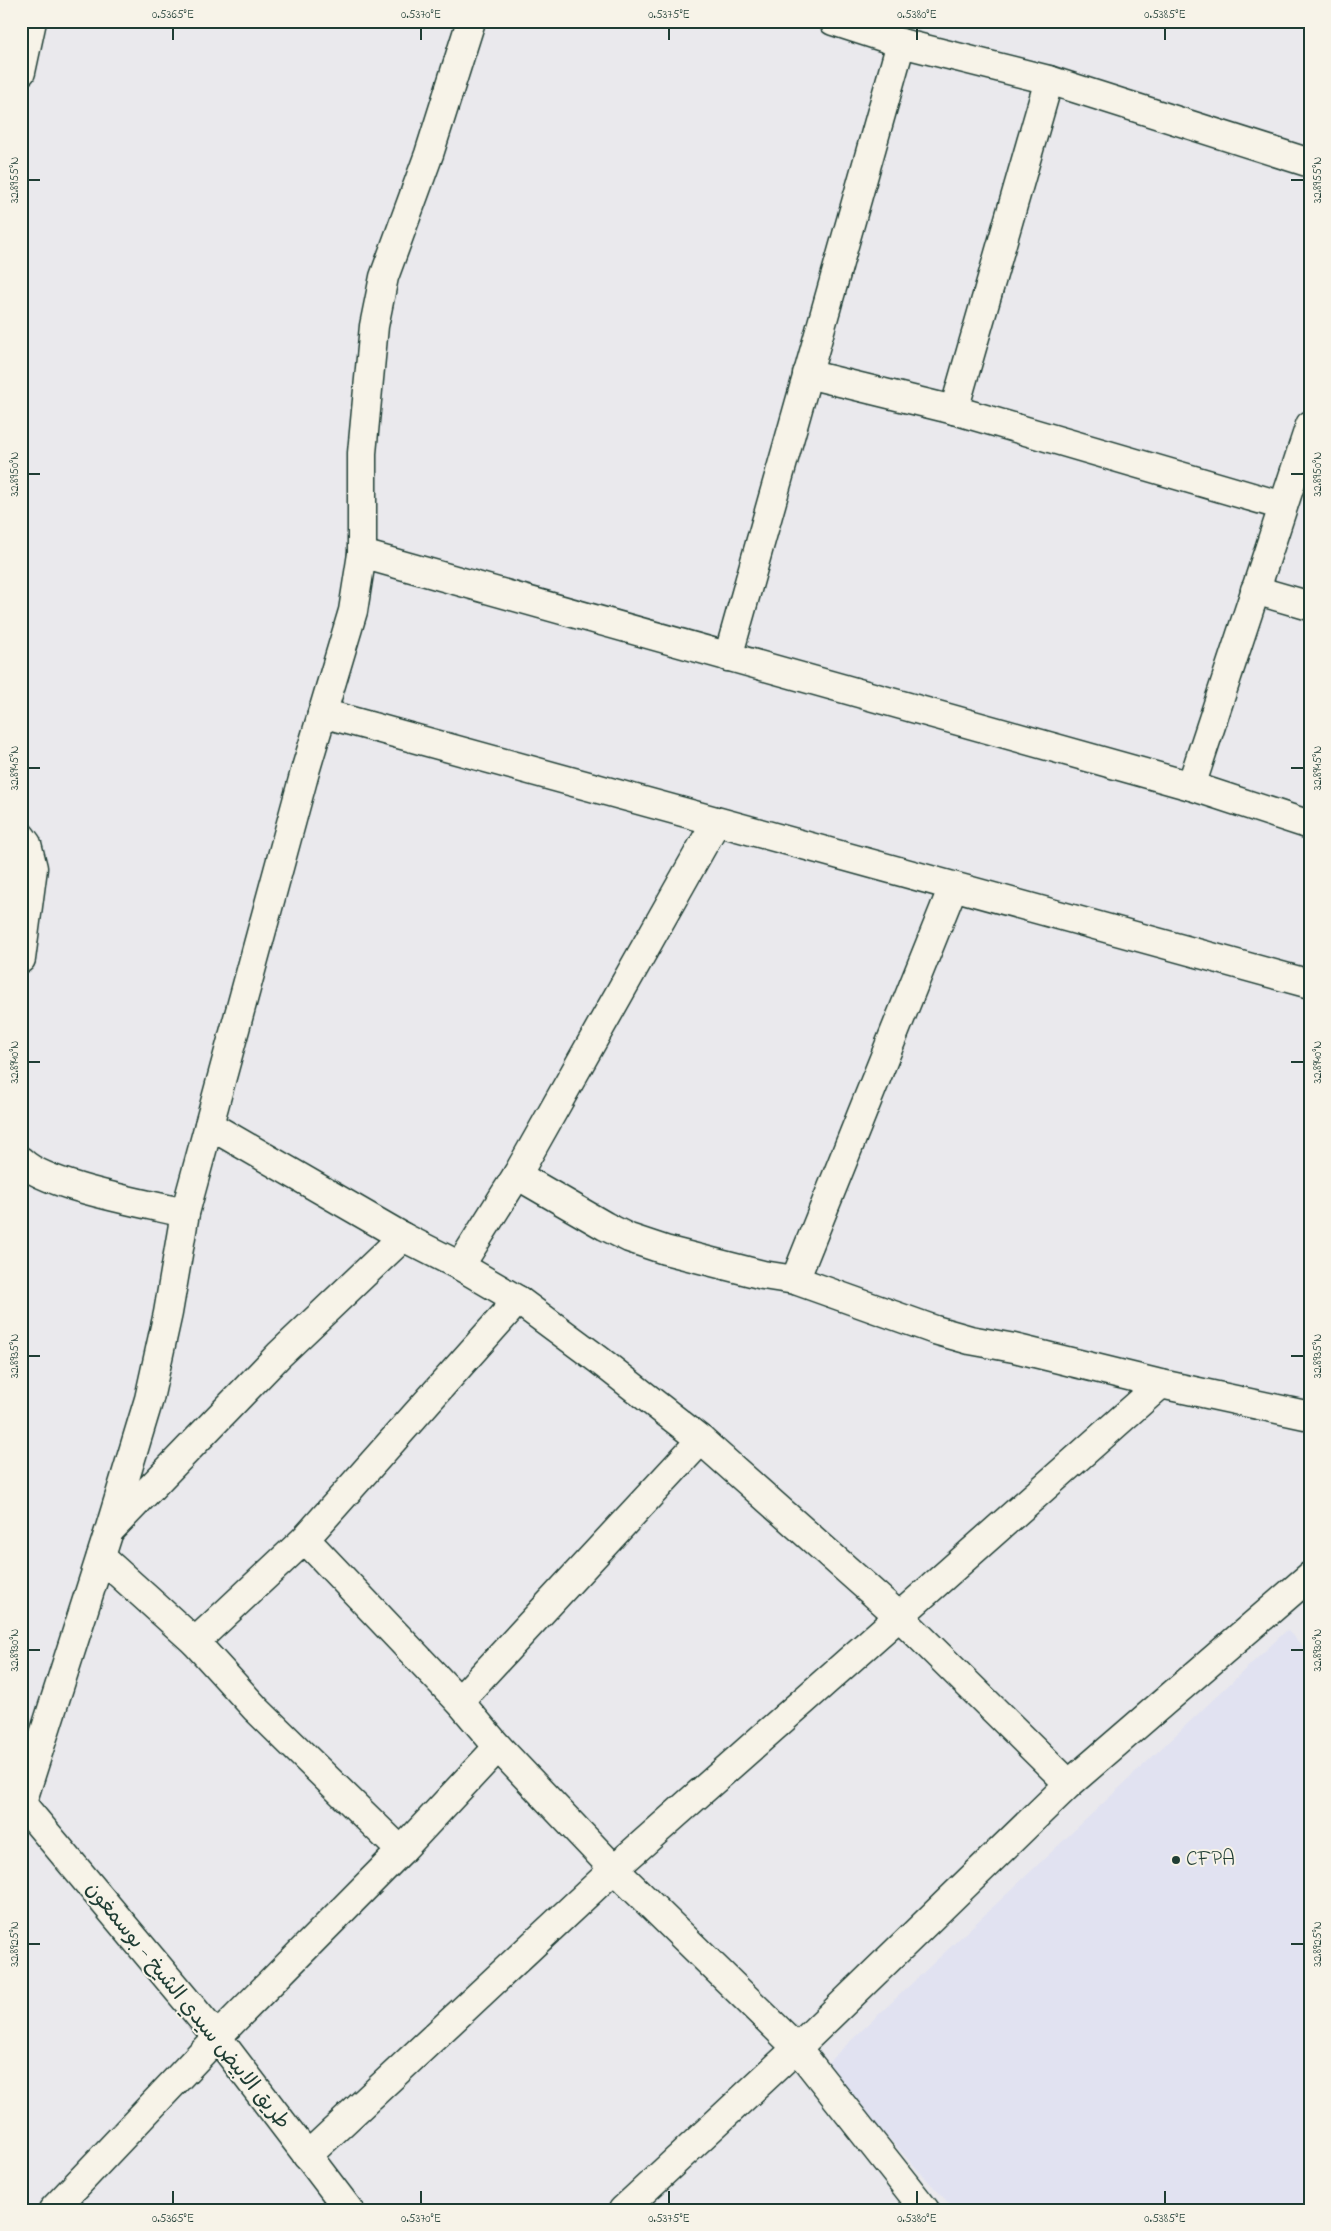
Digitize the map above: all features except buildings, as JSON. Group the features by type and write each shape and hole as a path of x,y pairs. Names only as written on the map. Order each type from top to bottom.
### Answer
{"street":[{"path":"21,72 32,21"},
{"path":"22,1805 149,1399 168,1313 185,1213 322,713 353,611 362,554 362,453 374,326 384,277 429,154 470,21"},
{"path":"832,21 901,43 1049,80 1310,163"},
{"path":"728,657 901,43"},
{"path":"954,410 1049,80"},
{"path":"807,374 954,410 1283,506"},
{"path":"1191,786 1254,590 1310,425"},
{"path":"362,554 1191,786 1310,826"},
{"path":"1254,590 1310,606"},
{"path":"322,713 1310,984"},
{"path":"460,1266 517,1175 716,822"},
{"path":"21,836 27,844 33,868 21,959"},
{"path":"795,1280 954,887"},
{"path":"209,1125 403,1237 460,1266 518,1300 702,1440 899,1616 1069,1784"},
{"path":"21,1161 29,1169 76,1187 185,1213"},
{"path":"517,1175 629,1238 721,1264 795,1280 935,1330 1161,1384 1310,1416"},
{"path":"109,1531 279,1355 403,1237"},
{"path":"195,1642 305,1538 518,1300"},
{"path":"307,2156 614,1869 1161,1384"},
{"path":"459,1701 702,1440"},
{"path":"305,1538 459,1701 498,1747 614,1869 797,2048 925,2210"},
{"path":"101,1557 195,1642 256,1709 401,1851"},
{"path":"623,2210 797,2048 1069,1784 1308,1580"},
{"path":"52,2210 217,2037 401,1851 498,1747"},
{"name":"طريق الابيض سيدي الشيخ - بوسمغون","path":"22,1805 217,2037 349,2210"}],"shaded area":[{"name":"CFPA","path":"1287,1630 1310,1654 1310,2210 955,2210 823,2067"}],"place":[{"name":"CFPA","path":"1176,1860"}]}
